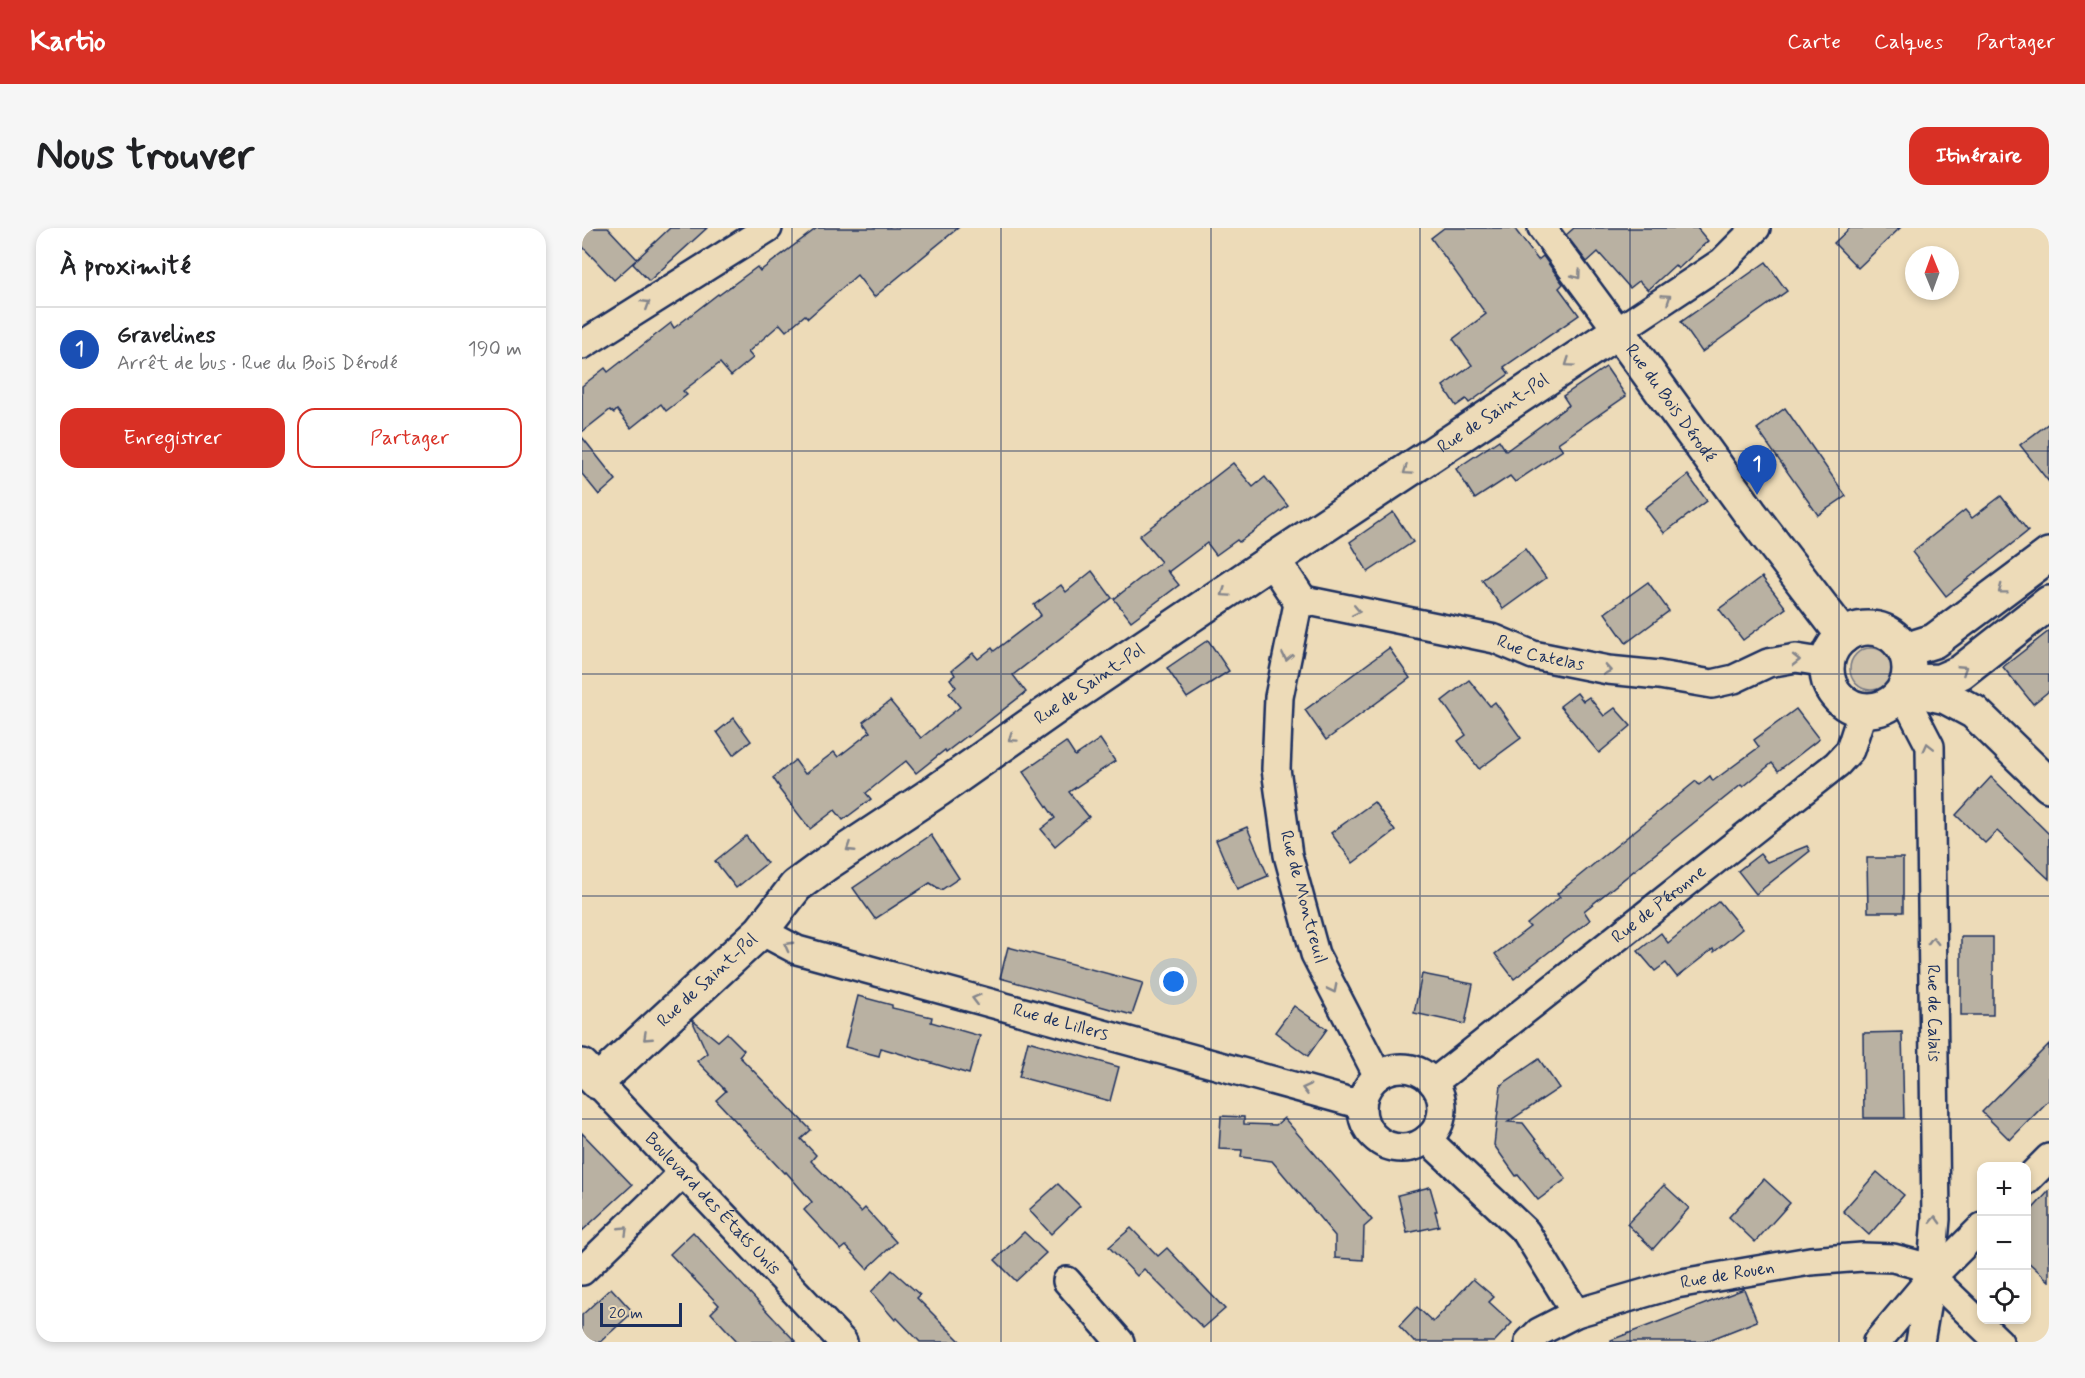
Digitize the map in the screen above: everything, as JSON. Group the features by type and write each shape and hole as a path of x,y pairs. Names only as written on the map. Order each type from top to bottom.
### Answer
{"street":[{"path":"587,333 768,228"},
{"name":"Rue du Bois Dérodé","path":"1542,228 1757,523 1840,631 1835,650"},
{"path":"1618,331 1722,262 1756,228"},
{"name":"Rue de Saint-Pol","path":"590,1074 761,931 796,886 826,864 1273,560 1618,331"},
{"path":"1905,678 1897,640 1885,632 1871,628 1856,630 1835,650 1827,674 1835,694 1843,702 1863,710 1878,709 1892,703 1905,678 1918,646 1934,641 2049,555"},
{"path":"1273,560 1299,599"},
{"name":"Rue Catelas","path":"1299,599 1496,639 1533,655 1598,668 1712,684 1734,679 1768,663 1835,650"},
{"name":"Rue de Montreuil","path":"1299,599 1279,697 1277,738 1276,769 1288,855 1315,954 1378,1076"},
{"path":"1905,678 1940,681 1961,672 2049,603"},
{"path":"1905,678 1974,712 2049,785"},
{"name":"Rue de Calais","path":"1905,678 1930,746 1936,1207 1931,1278 1920,1342"},
{"name":"Rue de Péronne","path":"1433,1083 1837,764 1850,750 1863,710"},
{"name":"Rue de Lillers","path":"761,931 797,950 1362,1105"},
{"path":"1402,1068 1413,1070 1433,1083 1442,1105 1441,1117 1435,1130 1427,1139 1411,1148 1394,1148 1381,1143 1371,1134 1364,1122 1362,1105 1366,1091 1378,1076 1390,1070 1402,1068"},
{"name":"Boulevard des États Unis","path":"590,1074 843,1342"},
{"path":"1427,1139 1526,1232 1576,1313"},
{"path":"2031,1176 2049,1158"},
{"path":"582,1271 684,1172"},
{"path":"1877,1342 1931,1278 1977,1232"},
{"name":"Rue de Rouen","path":"1529,1342 1539,1332 1576,1313 1676,1284 1810,1261 1862,1257 1893,1258 1919,1265 1999,1342"},
{"path":"1067,1281 1120,1342"}],"shaded area":[{"path":"1871,648 1886,654 1892,669 1886,684 1871,690 1856,684 1850,669 1856,654"}],"building":[{"path":"582,228 608,228 637,259 670,228 707,228 649,281 633,264 636,260 614,280 582,246"},
{"path":"817,228 958,228 874,297 857,275 808,318 805,315 786,331 780,324 748,352 753,358 731,376 720,363 683,391 687,395 666,411 661,404 631,428 617,410 614,413 610,410 582,432 582,386 605,368 608,372 671,323 674,328 757,267 760,271"},
{"path":"1444,228 1514,228 1538,260 1543,256 1563,284 1559,288 1579,315 1504,367 1509,374 1469,403 1466,399 1456,406 1443,386 1472,365 1453,339 1486,314 1431,238"},
{"path":"1574,228 1697,228 1708,241 1678,269 1675,265 1648,290 1639,281 1630,288 1598,252 1587,262 1566,235"},
{"path":"1850,228 1900,228 1858,268 1834,243"},
{"path":"1766,262 1787,291 1702,352 1681,322"},
{"path":"1606,367 1626,396 1558,443 1563,450 1515,482 1510,476 1475,499 1456,469 1499,440 1506,451 1569,405 1563,396"},
{"path":"1785,408 1846,496 1818,515 1757,429"},
{"path":"2049,423 2049,482 2020,445"},
{"path":"582,437 616,480 599,495 582,474"},
{"path":"1233,463 1253,487 1265,477 1288,506 1239,542 1237,540 1216,555 1207,543 1168,572 1179,585 1131,621 1114,599 1161,562 1139,536"},
{"path":"1688,475 1707,501 1664,533 1645,508"},
{"path":"2001,496 2028,531 1946,596 1912,552 1965,510 1972,518"},
{"path":"1393,512 1413,542 1368,572 1350,542"},
{"path":"1525,549 1546,578 1503,609 1482,580"},
{"path":"1092,571 1112,598 1013,675 1026,692 968,737 946,752 945,750 916,773 906,761 866,793 871,799 843,820 835,810 810,829 773,778 795,760 805,774 834,752 838,757 870,732 863,722 890,701 921,738 960,707 949,693 956,687 950,679 955,675 952,670 973,653 978,659 992,648 994,651 1041,615 1034,605 1061,585 1066,592"},
{"path":"1762,577 1786,608 1743,640 1719,609"},
{"path":"1648,582 1669,611 1626,643 1605,613"},
{"path":"2049,631 2049,691 2033,704 2003,667"},
{"path":"1208,640 1229,671 1187,698 1167,668"},
{"path":"1389,648 1410,678 1326,740 1305,710"},
{"path":"1469,680 1490,706 1495,702 1521,738 1479,769 1458,741 1466,735 1442,701"},
{"path":"1577,693 1583,701 1589,697 1604,716 1615,708 1631,726 1599,753 1560,706"},
{"path":"1796,709 1819,739 1778,771 1772,763 1743,787 1741,785 1584,911 1590,920 1514,979 1495,954 1530,927 1527,924 1560,897 1557,894 1696,781 1699,785 1710,776 1713,781 1759,747 1754,740"},
{"path":"734,718 751,741 733,755 717,732"},
{"path":"1100,739 1115,761 1069,792 1089,817 1055,846 1041,829 1055,818 1023,772 1066,742 1075,756"},
{"path":"1991,777 2049,834 2049,879 1997,831 1985,843 1956,815"},
{"path":"1374,802 1395,831 1353,863 1331,833"},
{"path":"1247,827 1268,876 1237,889 1216,840"},
{"path":"931,835 959,878 941,890 930,883 875,919 853,888"},
{"path":"746,836 767,863 736,888 715,861"},
{"path":"1807,846 1810,851 1756,894 1738,871 1760,854 1767,862"},
{"path":"1867,858 1903,858 1903,912 1868,912"},
{"path":"1719,901 1742,929 1714,952 1713,949 1677,977 1666,963 1655,971 1638,951 1661,933 1668,943"},
{"path":"1961,937 1993,937 1993,1015 1961,1015"},
{"path":"1008,947 1143,983 1132,1015 1000,978"},
{"path":"1422,974 1473,984 1465,1024 1414,1013"},
{"path":"858,996 892,1005 892,1008 932,1017 931,1022 980,1036 969,1074 881,1048 879,1056 845,1047"},
{"path":"1294,1006 1327,1029 1308,1056 1275,1032"},
{"path":"692,1020 718,1041 727,1033 744,1050 739,1056 811,1130 801,1139 816,1155 811,1161 861,1212 865,1208 896,1242 867,1269 846,1246 841,1250 804,1210 812,1202 716,1100 726,1091 697,1061 707,1053"},
{"path":"1902,1032 1904,1118 1864,1118 1863,1033"},
{"path":"1028,1041 1119,1067 1110,1101 1019,1077"},
{"path":"2049,1044 2049,1100 2010,1140 1982,1112"},
{"path":"1539,1059 1559,1088 1508,1122 1523,1123 1566,1179 1538,1200 1518,1175 1516,1176 1494,1145 1501,1085"},
{"path":"1221,1116 1244,1117 1244,1124 1276,1125 1284,1118 1372,1220 1364,1227 1363,1260 1335,1258 1335,1236 1272,1161 1241,1157 1242,1150 1219,1149"},
{"path":"582,1133 632,1185 582,1231"},
{"path":"1877,1172 1904,1195 1869,1235 1843,1211"},
{"path":"1764,1179 1790,1203 1755,1242 1729,1217"},
{"path":"1058,1184 1080,1206 1051,1234 1029,1210"},
{"path":"1664,1185 1689,1208 1653,1249 1627,1224"},
{"path":"1430,1187 1439,1226 1407,1233 1398,1195"},
{"path":"2049,1191 2049,1281 2031,1265 2031,1211"},
{"path":"1131,1228 1158,1256 1167,1248 1225,1309 1203,1328 1144,1269 1137,1276 1109,1247"},
{"path":"693,1232 796,1342 738,1342 711,1313 719,1305 670,1254"},
{"path":"1024,1232 1046,1253 1016,1281 995,1260"},
{"path":"892,1270 920,1295 917,1298 961,1342 920,1342 897,1318 895,1320 871,1292"},
{"path":"1473,1279 1494,1297 1489,1302 1512,1323 1494,1342 1414,1342 1399,1326 1417,1307 1433,1322"},
{"path":"611,1288 633,1312 600,1342 582,1342 582,1315"},
{"path":"1744,1289 1757,1321 1704,1342 1611,1342 1611,1340"}],"place":[{"name":"Gravelines","path":"1757,495"}]}
